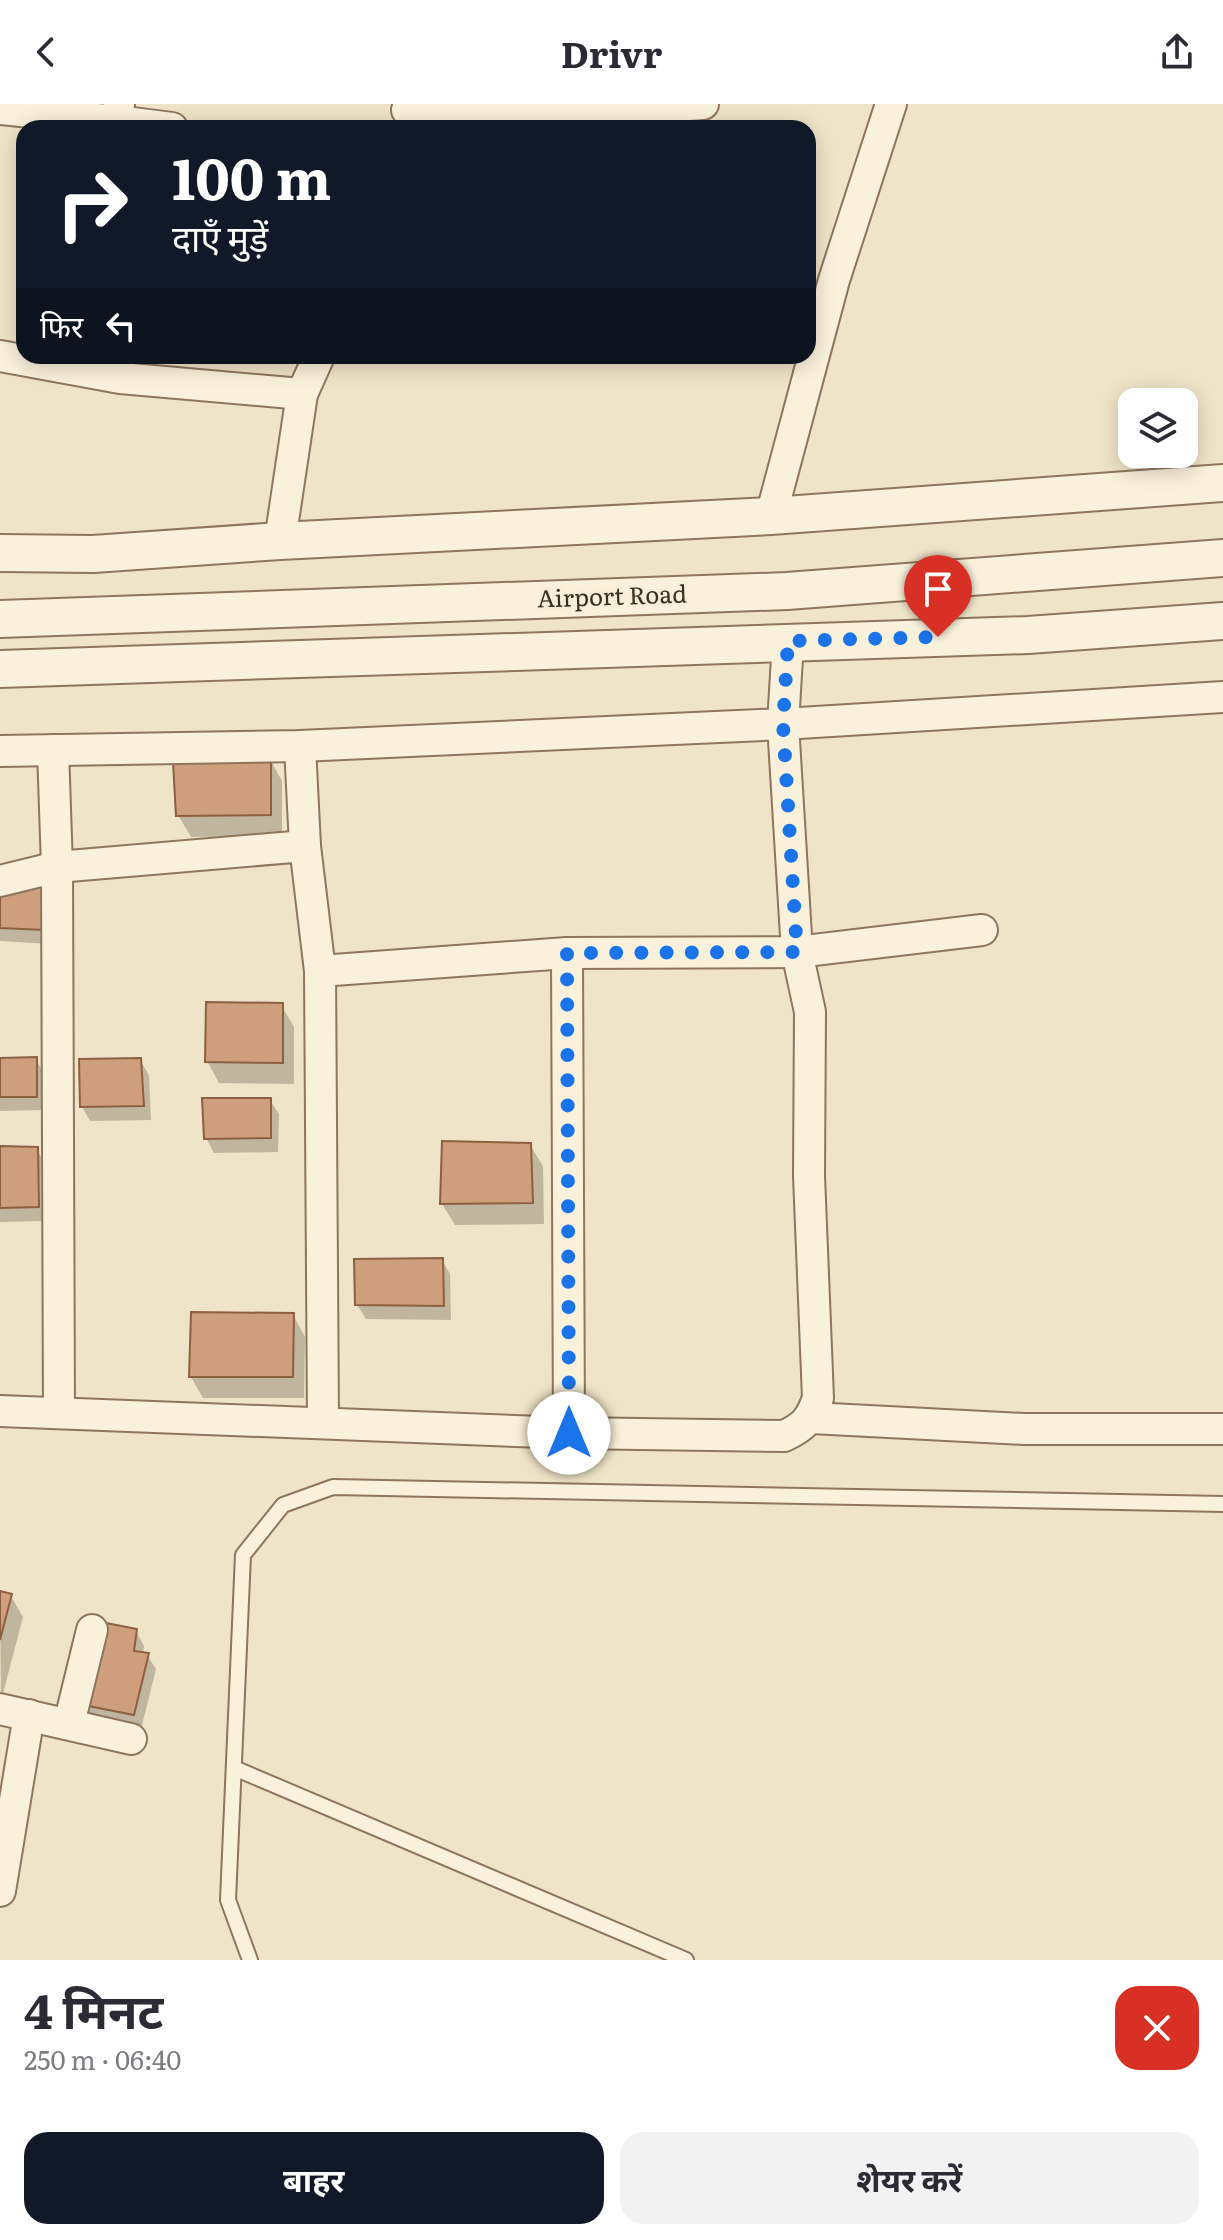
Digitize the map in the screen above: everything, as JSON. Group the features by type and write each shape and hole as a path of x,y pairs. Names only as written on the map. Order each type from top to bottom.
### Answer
{"street":[{"path":"405,114 572,113 703,104"},
{"path":"816,304 821,280 891,104"},
{"path":"0,109 118,112 145,120"},
{"path":"44,364 120,378 302,394"},
{"path":"280,541 302,394 315,364"},
{"path":"771,516 803,364"},
{"path":"0,553 93,554 280,541 771,516 1223,483"},
{"name":"Airport Road","path":"0,619 787,591 1223,558"},
{"path":"0,669 1028,635 1223,621"},
{"path":"0,1411 569,1433 784,1436 801,1429 811,1418 818,1398 809,1176 810,1012 797,952 783,724 788,641"},
{"path":"0,751 300,746 783,724 1223,697"},
{"path":"300,746 305,846 320,971 323,1422"},
{"path":"53,750 57,867 59,1412"},
{"path":"0,881 57,867 305,846"},
{"path":"320,971 567,953 797,952 982,930"},
{"path":"567,953 569,1433"},
{"path":"811,1418 1024,1429 1223,1429"},
{"path":"69,1724 92,1630"},
{"path":"0,1891 14,1712 131,1739"}],"lane":[{"path":"250,1960 228,1900 243,1555 283,1505 333,1487 1223,1504"},
{"path":"234,1768 686,1960"}],"building":[{"path":"271,757 271,815 176,816 173,762"},
{"path":"41,880 44,930 0,928 0,890"},
{"path":"206,1002 283,1003 283,1063 205,1062"},
{"path":"37,1057 37,1097 0,1097 0,1058"},
{"path":"141,1058 144,1106 80,1107 79,1059"},
{"path":"202,1098 271,1098 271,1138 204,1139"},
{"path":"442,1141 531,1143 533,1203 440,1204"},
{"path":"0,1146 38,1147 39,1207 0,1208"},
{"path":"443,1258 444,1306 355,1305 354,1259"},
{"path":"191,1312 294,1313 293,1377 189,1377"},
{"path":"0,1591 12,1594 0,1640"},
{"path":"101,1622 137,1629 134,1651 149,1653 134,1715 83,1705"}],"route":[{"path":"569,1433 567,953 797,952 783,724 788,641 938,637"}]}
